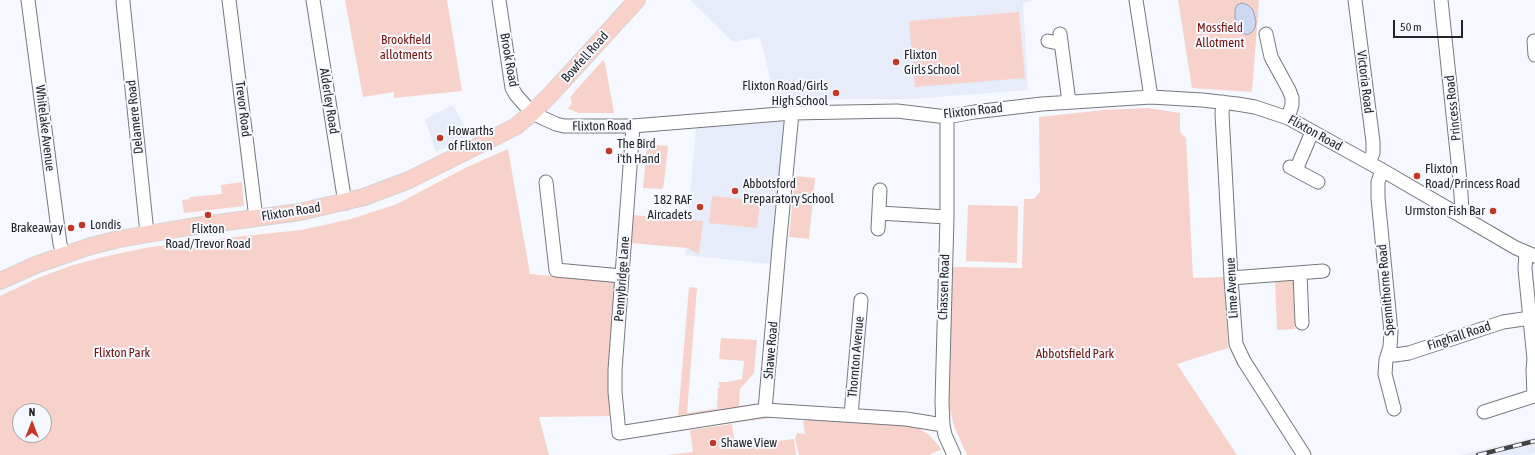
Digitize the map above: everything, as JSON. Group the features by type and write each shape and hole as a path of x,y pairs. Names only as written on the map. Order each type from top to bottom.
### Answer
{"main road":[{"name":"Bowfell Road","path":"532,114 637,0"},
{"name":"Flixton Road","path":"0,280 64,255 147,233 300,212 345,203 409,180 515,127 532,114"}],"street":[{"name":"Whitelake Avenue","path":"28,0 59,239 64,255"},
{"name":"Trevor Road","path":"230,0 256,218"},
{"name":"Alderley Road","path":"313,0 345,203"},
{"name":"Brook Road","path":"499,0 512,88 532,114"},
{"path":"1136,0 1151,97"},
{"name":"Victoria Road","path":"1355,0 1373,142 1373,153 1368,163"},
{"name":"Princess Road","path":"1441,0 1460,181 1462,209 1458,214"},
{"name":"Delamere Road","path":"123,2 147,233"},
{"path":"1266,34 1271,57 1292,98 1292,105 1288,118"},
{"path":"1048,41 1058,43 1061,40 1069,102"},
{"path":"1534,41 1535,55"},
{"name":"Flixton Road","path":"532,114 564,126 633,126 792,113 897,111 947,117 1002,108 1151,97 1223,102 1255,107 1288,118 1531,254"},
{"name":"Lime Avenue","path":"1223,102 1222,114 1235,337 1239,353 1304,455"},
{"name":"Shawe Road","path":"766,410 792,113"},
{"name":"Chassen Road","path":"947,117 946,217 941,380 943,425 945,435 954,455"},
{"name":"Pennybridge Lane","path":"633,126 614,381 618,433 766,410"},
{"path":"1312,132 1293,168 1318,182"},
{"name":"Spennithorne Road","path":"1382,170 1378,182 1378,198 1391,332 1385,374 1394,409"},
{"path":"546,182 556,270 622,276"},
{"path":"878,229 880,190"},
{"path":"879,213 946,217"},
{"path":"1484,412 1534,396 1534,364 1525,269 1531,254"},
{"path":"1231,278 1323,271"},
{"path":"1300,273 1302,323"},
{"name":"Thornton Avenue","path":"852,415 861,300"},
{"name":"Finghall Road","path":"1388,354 1395,355 1409,353 1503,322 1530,318"},
{"path":"766,410 906,419 943,425"}],"shaded area":[{"name":"Flixton Girls School","path":"690,0 1035,0 1023,3 1028,90 911,99 849,99 776,102 760,37 733,42"},
{"path":"453,105 470,136 436,152 425,119"},
{"name":"Abbotsford Preparatory School","path":"786,121 771,264 685,255 696,127"},
{"path":"1535,437 1535,453 1528,455 1461,455"}],"green space":[{"name":"Brookfield allotments","path":"345,0 447,0 462,91 394,98 394,92 363,97"},
{"name":"Mossfield Allotment","path":"1178,0 1259,0 1252,92 1192,88"},
{"path":"1019,12 1025,78 915,87 909,21"},
{"path":"603,60 605,63 614,113 579,113 568,109 572,102 570,97"},
{"name":"Abbotsfield Park","path":"1148,108 1180,113 1180,132 1186,138 1193,278 1224,277 1228,348 1177,364 1237,455 967,455 954,426 948,402 947,388 953,267 1022,268 1024,199 1034,199 1040,192 1039,117 1104,110"},
{"path":"647,144 668,146 664,183 663,188 661,189 643,188"},
{"name":"Flixton Park","path":"508,149 530,274 617,282 613,416 539,417 549,455 0,455 0,296 38,278 70,266 103,257 145,248 189,242 190,248 198,247 197,241 301,230 351,219 397,204 465,168"},
{"path":"795,176 815,178 809,239 789,237"},
{"path":"242,182 244,206 184,213 182,200 190,199 190,197 222,194 221,185"},
{"path":"712,196 760,201 757,228 709,223"},
{"path":"968,205 1018,206 1017,263 966,261"},
{"path":"633,215 703,221 699,253 688,248 630,243"},
{"path":"1293,279 1295,329 1277,330 1275,280"},
{"path":"689,287 697,288 687,413 720,408 717,408 718,388 720,387 718,382 742,379 744,361 719,359 721,338 757,340 754,373 740,389 739,406 761,403 763,406 678,418"},
{"path":"766,413 779,417 633,436"},
{"path":"820,417 915,426 929,435 941,450 929,455 799,455 795,439 797,433 805,434 803,421"},
{"name":"Shawe View","path":"732,424 735,446 794,439 796,455 666,455 693,452 690,430"}],"water":[{"path":"1242,3 1248,5 1253,10 1256,21 1255,28 1247,35 1242,32 1237,25 1235,17 1237,5"}],"railway":[{"path":"1478,455 1535,441"}],"place":[{"name":"Flixton Girls School","path":"896,62"},
{"name":"Flixton Road/Girls High School","path":"836,93"},
{"name":"Howarths of Flixton","path":"440,138"},
{"name":"The Bird i'th Hand","path":"609,151"},
{"name":"Flixton Road/Princess Road","path":"1417,176"},
{"name":"Abbotsford Preparatory School","path":"735,191"},
{"name":"182 RAF Aircadets","path":"700,207"},
{"name":"Urmston Fish Bar","path":"1493,211"},
{"name":"Flixton Road/Trevor Road","path":"208,215"},
{"name":"Londis","path":"82,225"},
{"name":"Brakeaway","path":"71,228"},
{"name":"Shawe View","path":"713,443"}]}
